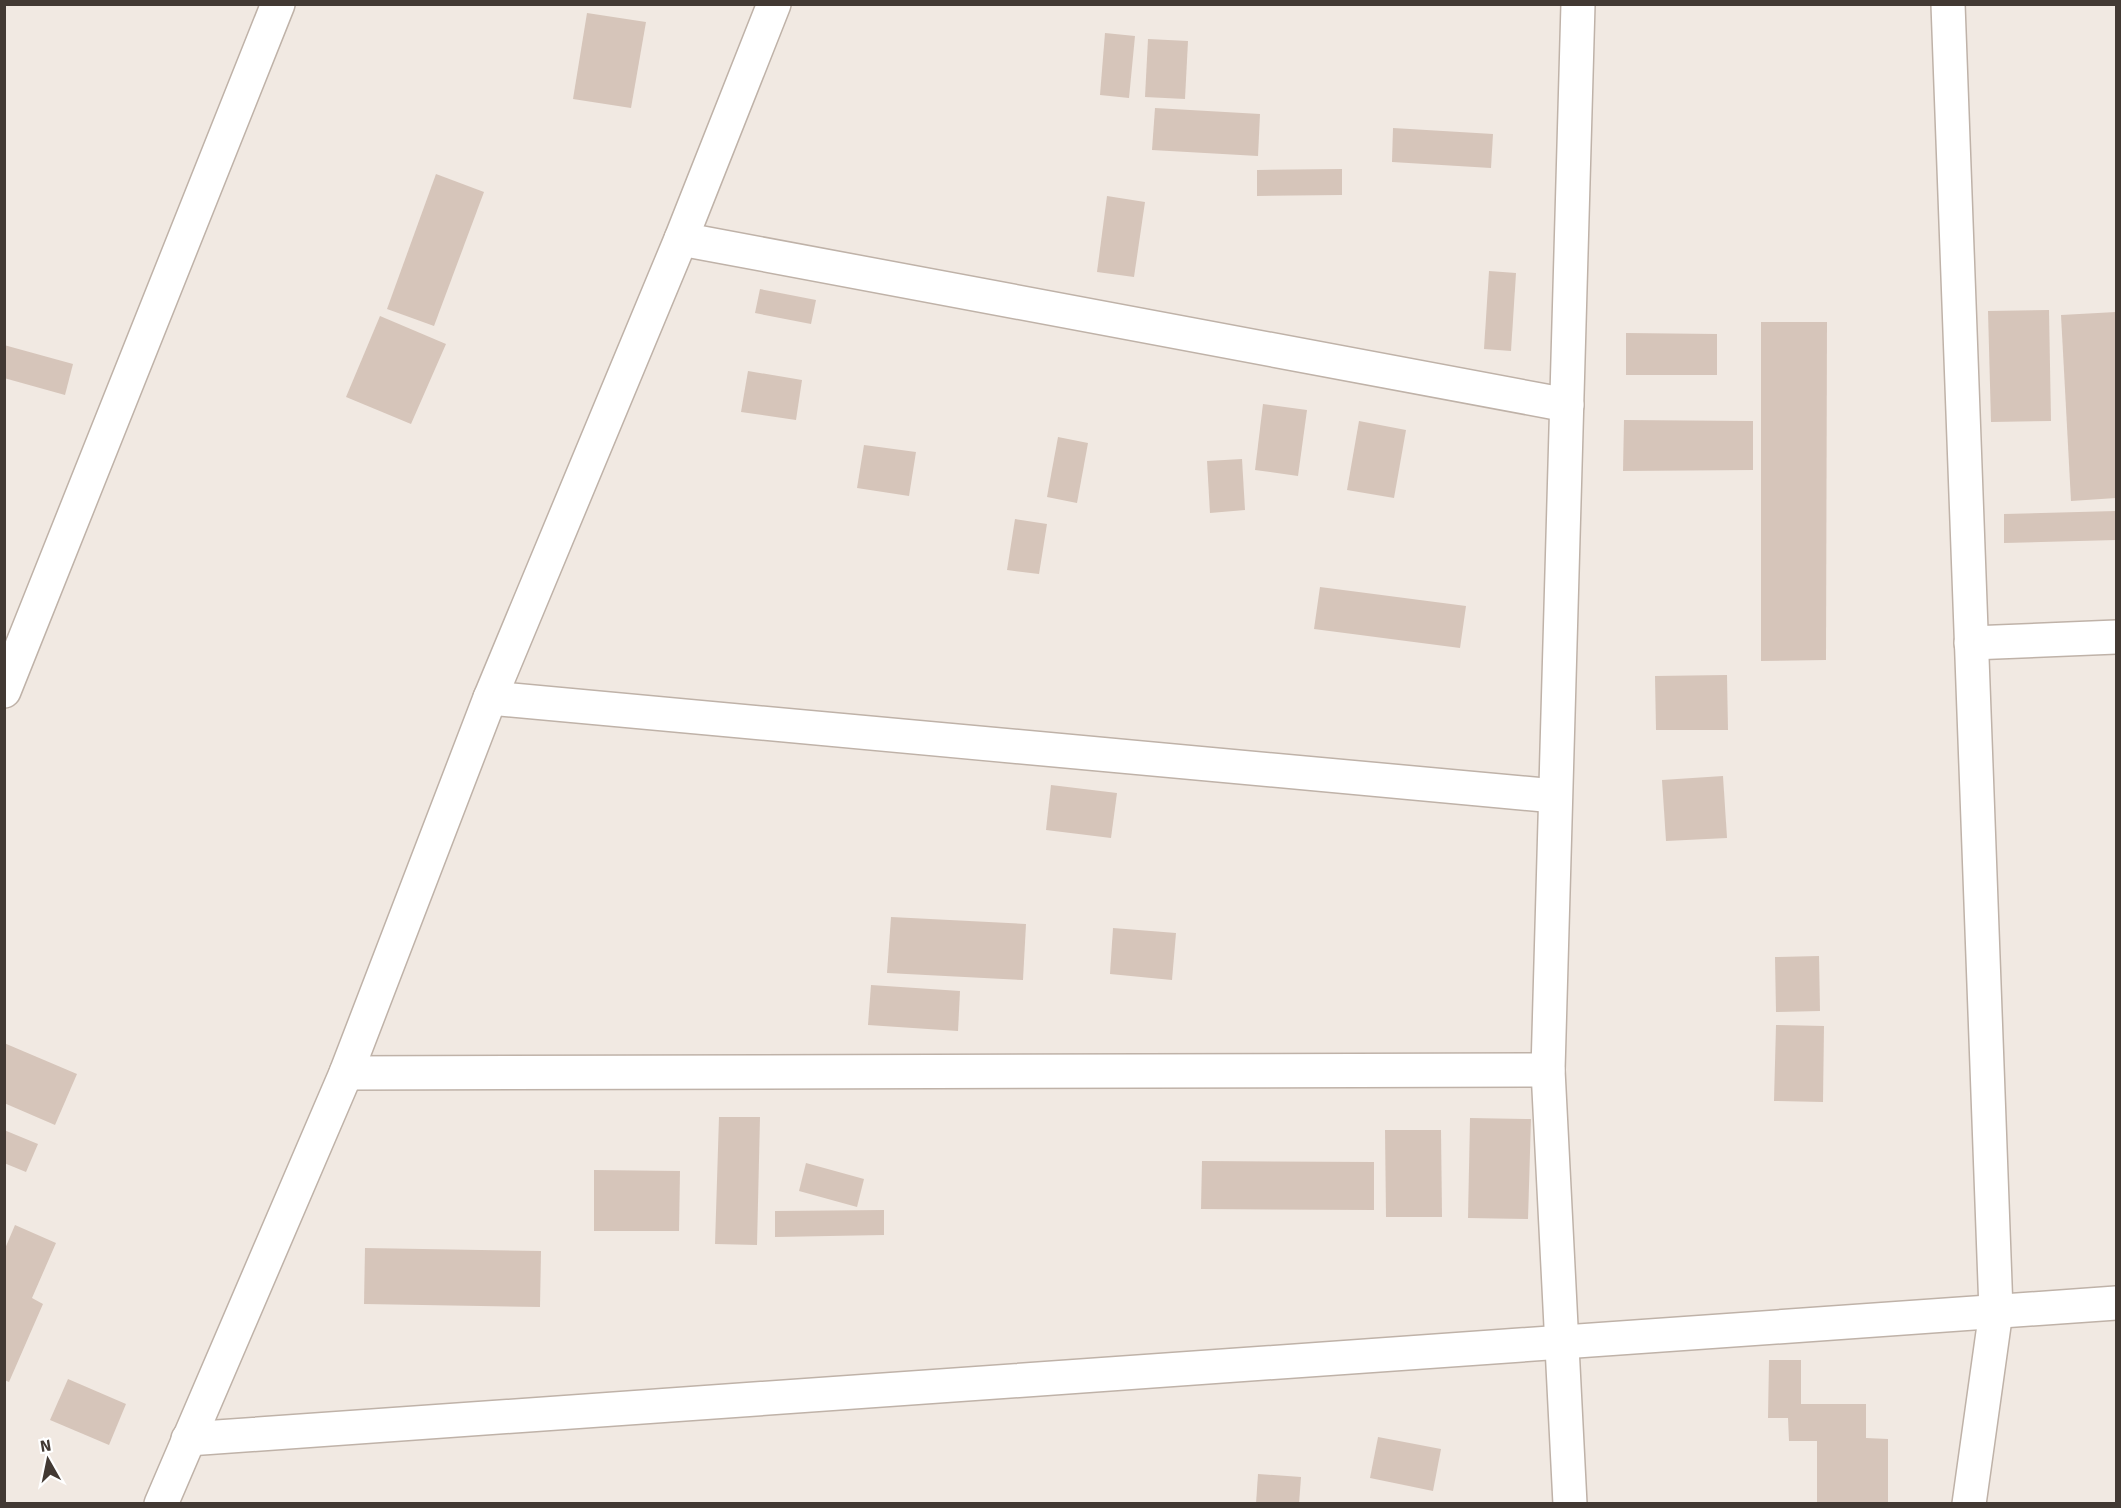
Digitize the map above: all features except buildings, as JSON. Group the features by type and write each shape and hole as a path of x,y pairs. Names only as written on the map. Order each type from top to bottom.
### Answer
{"street":[{"path":"4,692 278,4"},
{"path":"161,1503 346,1073 490,698 681,238 774,4"},
{"path":"1570,1503 1548,1070 1578,4"},
{"path":"1948,4 1996,1311 1969,1503"},
{"path":"681,238 1567,405"},
{"path":"1971,643 2116,637"},
{"path":"490,698 1555,796"},
{"path":"346,1073 1548,1070"},
{"path":"188,1439 2116,1303"}]}
